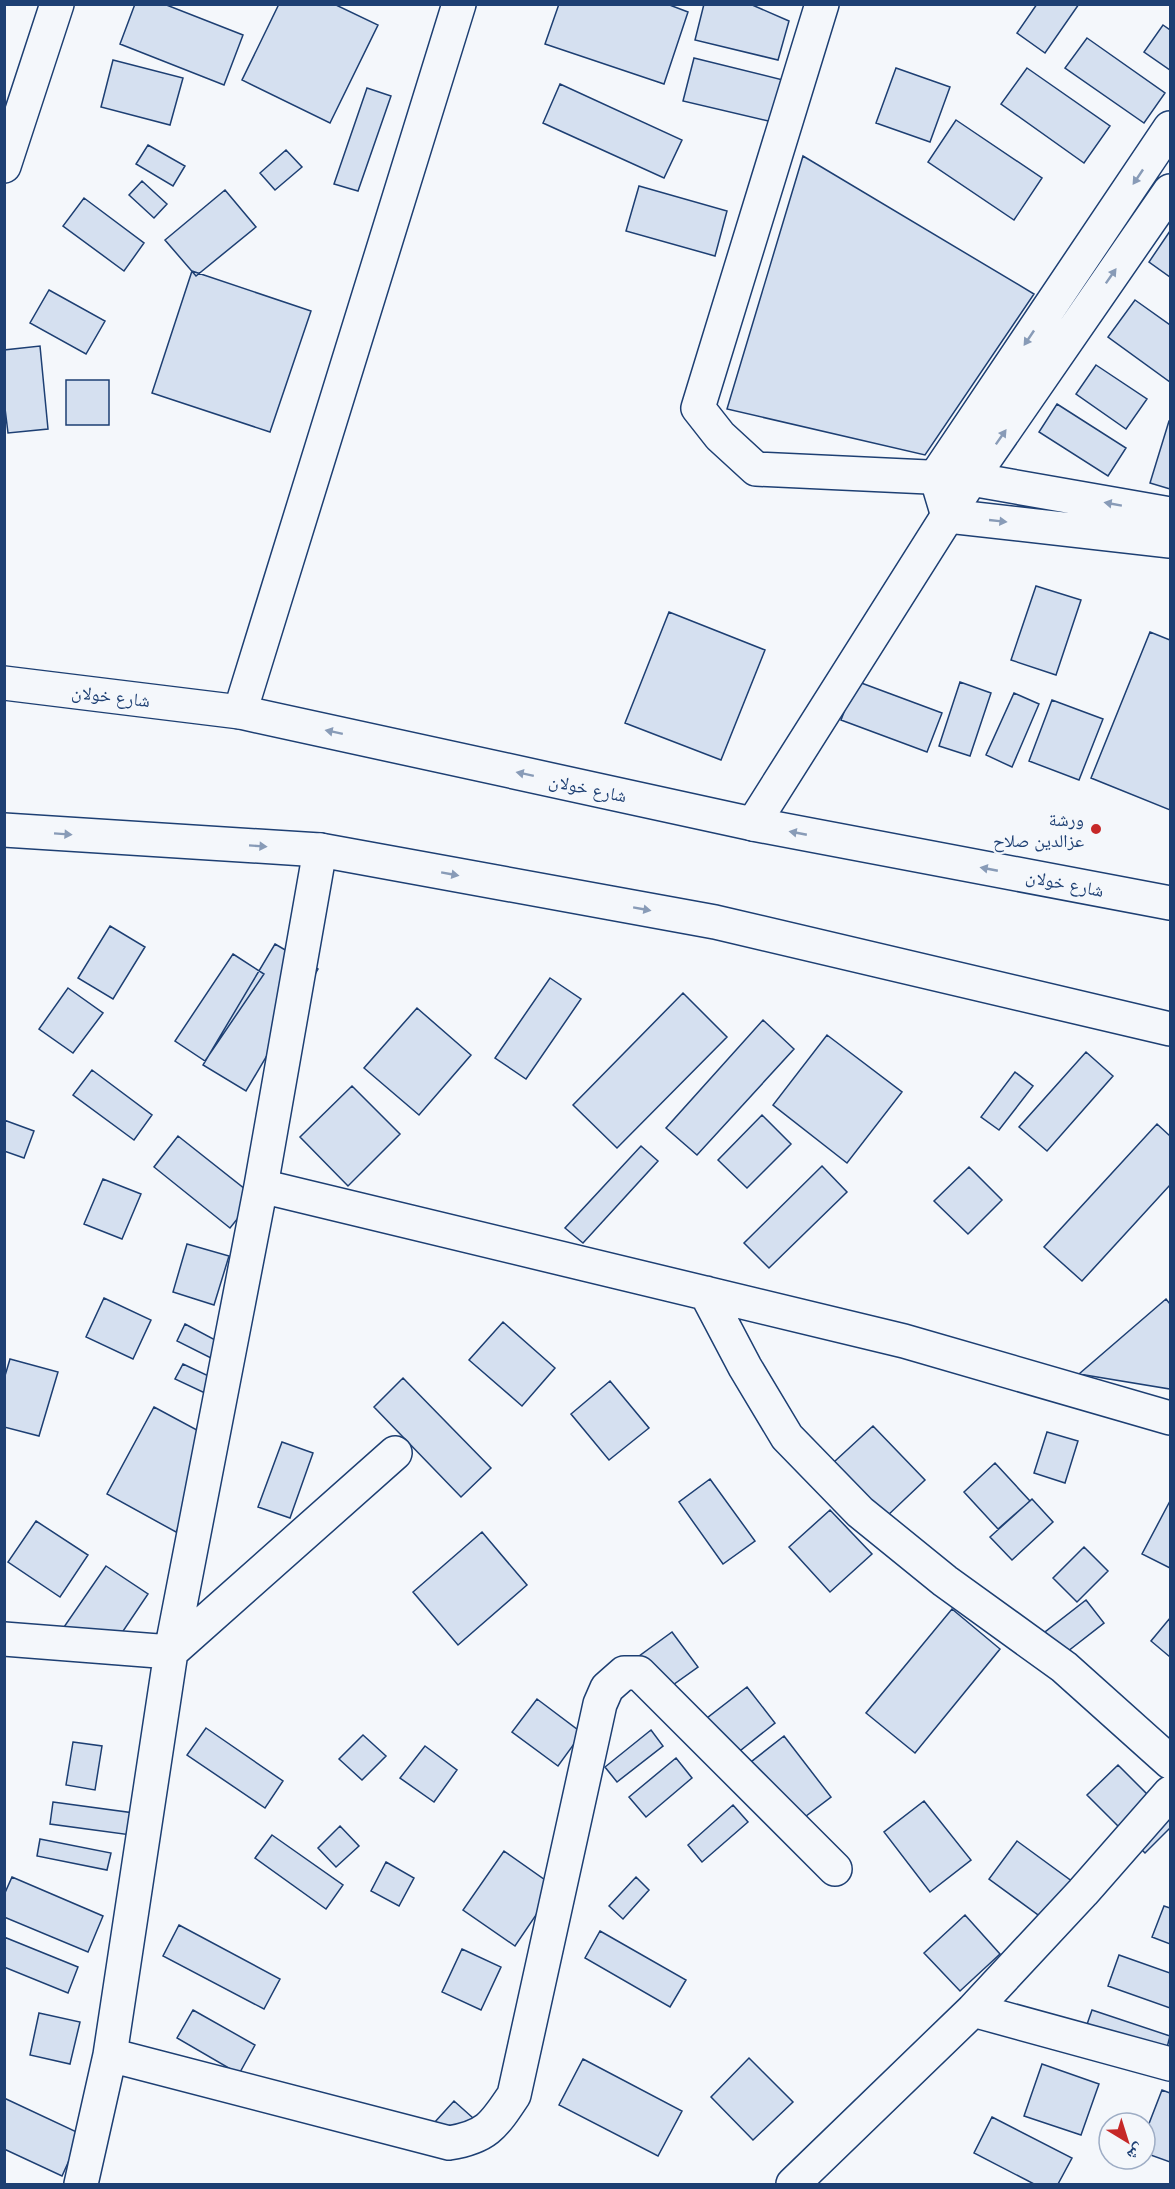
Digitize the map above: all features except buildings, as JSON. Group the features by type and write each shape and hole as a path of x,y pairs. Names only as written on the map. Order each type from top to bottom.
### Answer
{"street":[{"path":"4,166 57,4"},
{"path":"240,712 459,4"},
{"path":"822,4 698,408 720,436 756,469 972,479 1170,514"},
{"path":"936,476 1170,128"},
{"path":"753,824 972,479 1170,191"},
{"path":"936,476 948,516"},
{"path":"948,516 1170,540"},
{"name":"شارع خولان","path":"4,683 240,712 753,824 1170,903"},
{"path":"4,830 320,850 715,922 1170,1029"},
{"path":"81,2184 110,2055 171,1652 261,1186 320,850"},
{"path":"261,1186 904,1341 1170,1418"},
{"path":"706,1293 745,1367 787,1437 860,1512 945,1581 1064,1666 1170,1762"},
{"path":"4,1639 171,1652 395,1452"},
{"path":"110,2055 449,2143 472,2139 495,2124 514,2095 600,1704 607,1688 624,1673 639,1673 835,1869"},
{"path":"793,2184 973,2010 1083,1892 1170,1793"},
{"path":"973,2010 1170,2064"}],"place":[{"name":"ورشة عزالدين صلاح","path":"1096,829"}]}
